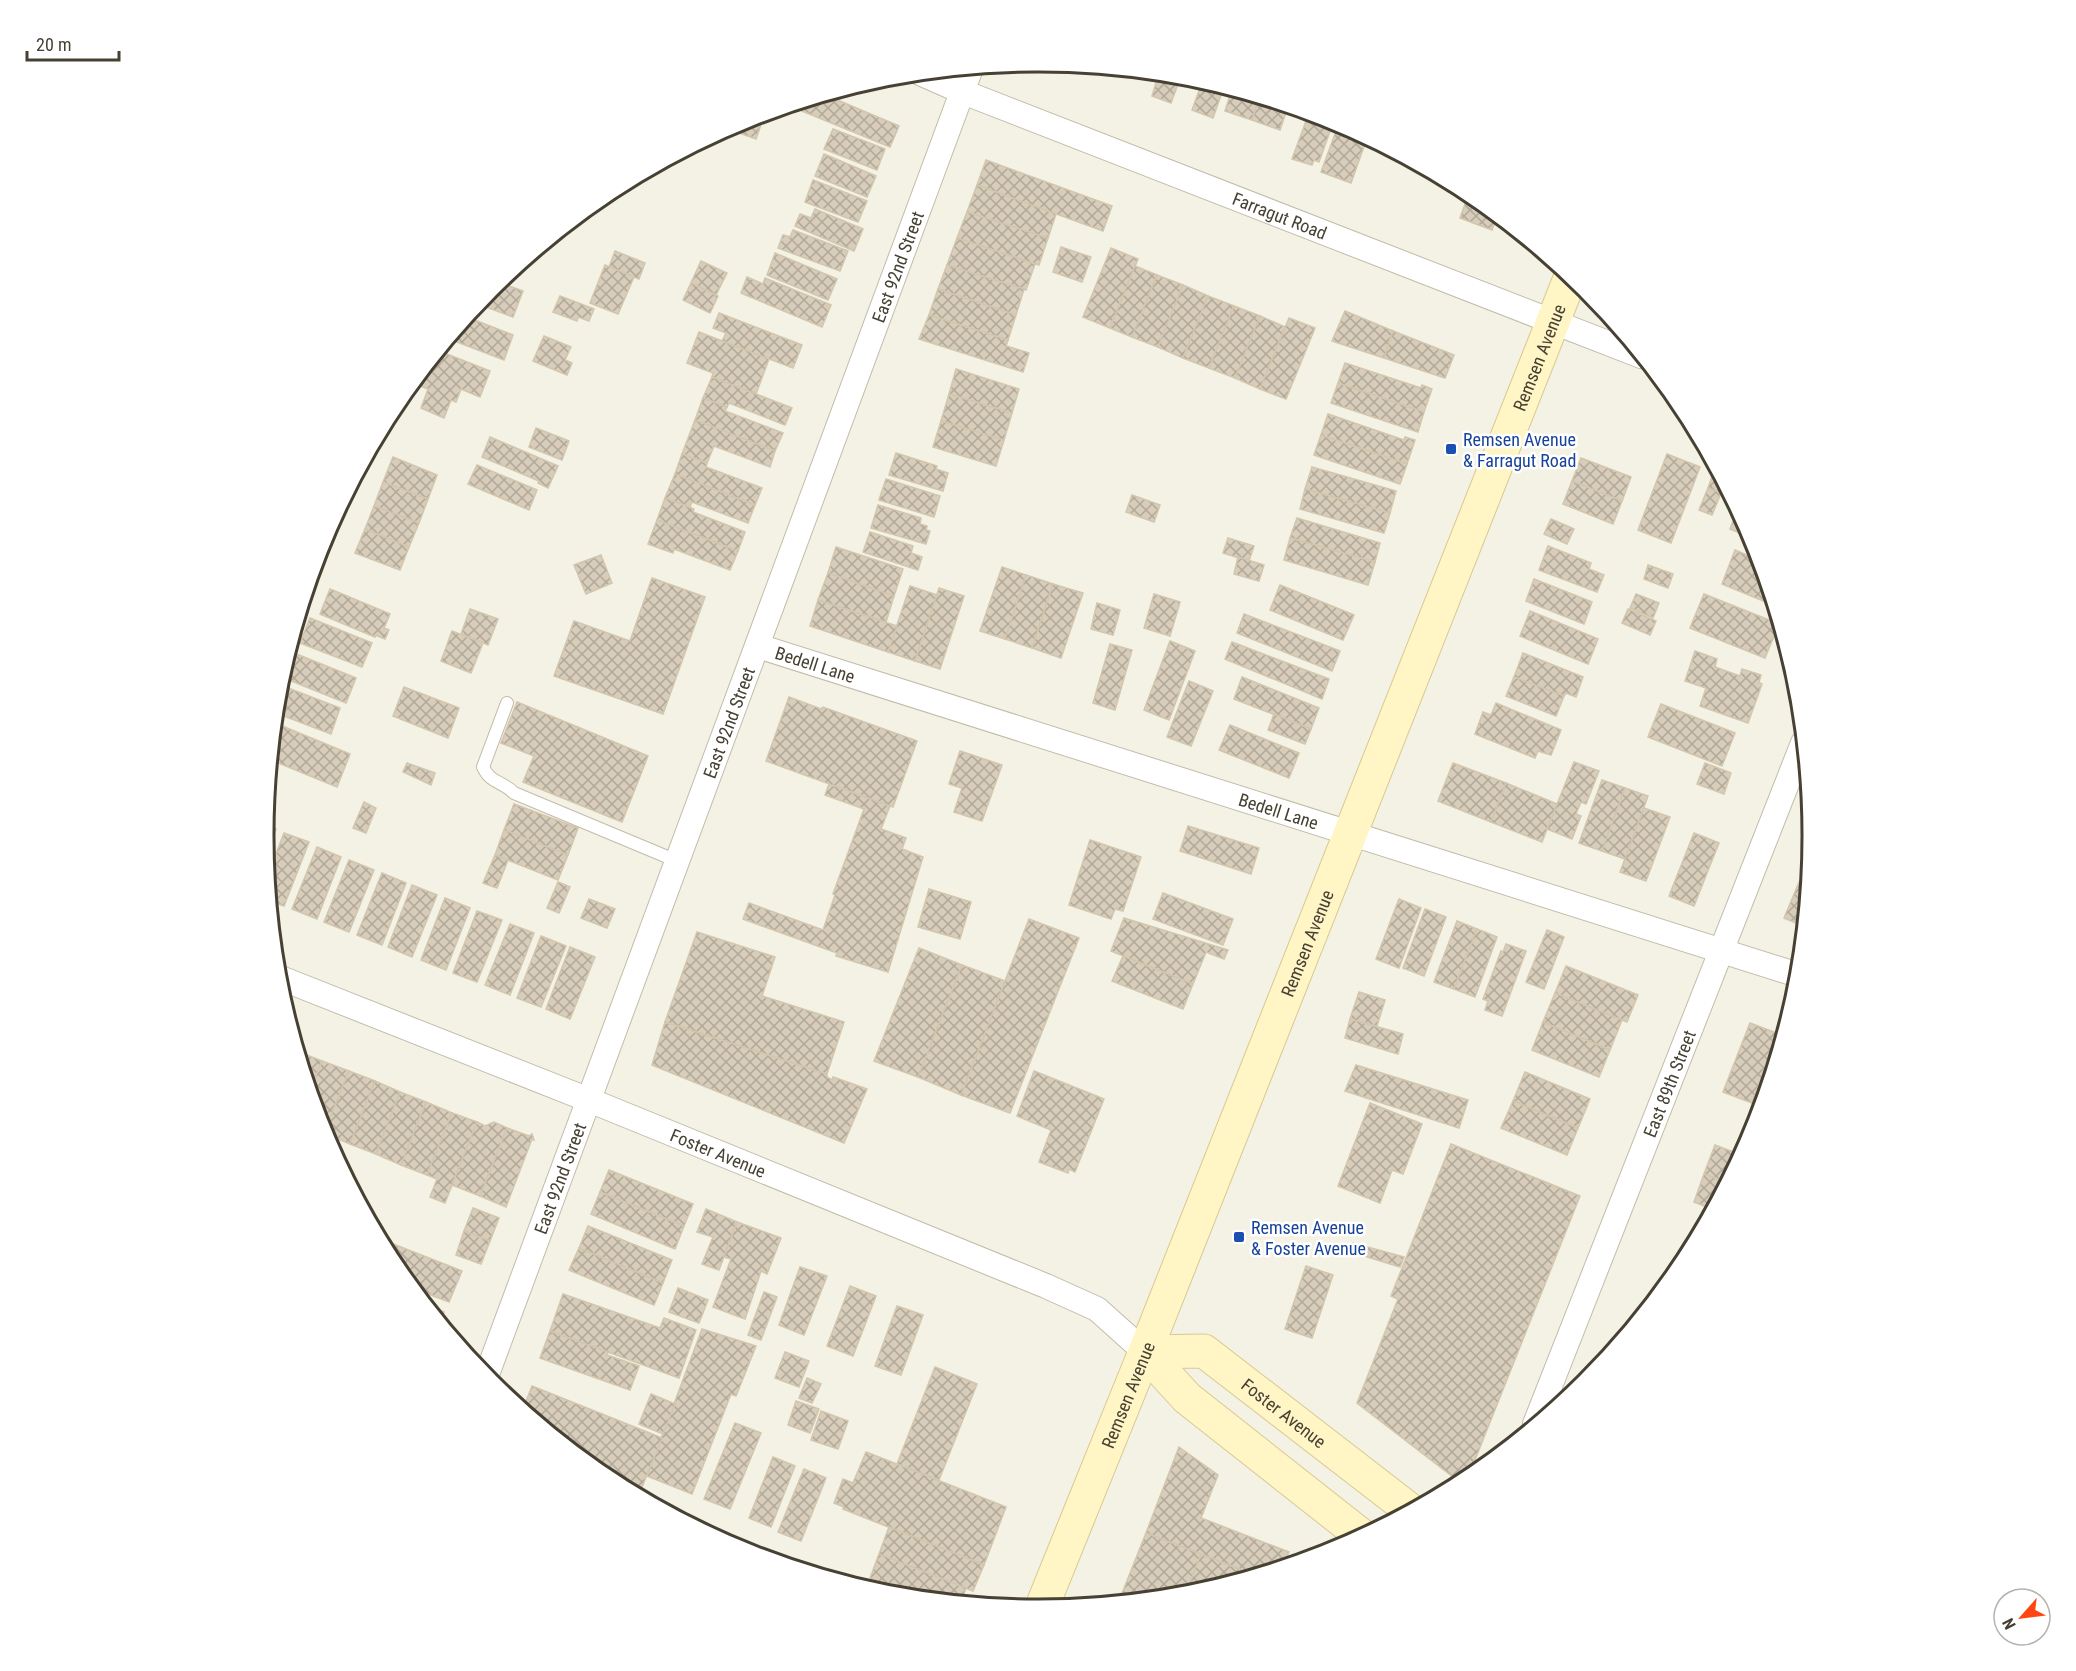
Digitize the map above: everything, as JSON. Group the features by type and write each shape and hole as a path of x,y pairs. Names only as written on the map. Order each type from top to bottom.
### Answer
{"main road":[{"name":"Remsen Avenue","path":"1051,1598 1349,833 1567,286"},
{"name":"Foster Avenue","path":"1145,1352 1204,1351 1404,1505"},
{"name":"Foster Avenue","path":"1145,1352 1187,1398 1354,1530"}],"street":[{"name":"East 92nd Street","path":"490,1366 968,76"},
{"name":"Farragut Road","path":"935,80 1627,350"},
{"name":"Bedell Lane","path":"758,646 1789,972"},
{"name":"East 89th Street","path":"1540,1411 1797,758"},
{"name":"Foster Avenue","path":"289,981 589,1100 1056,1290 1097,1309 1145,1352"}],"lane":[{"path":"507,703 483,767 487,777 508,787 514,793 677,861"}],"building":[{"path":"1156,82 1178,85 1171,103 1152,96"},
{"path":"1199,90 1221,95 1213,118 1192,110"},
{"path":"1230,97 1257,105 1252,120 1225,111"},
{"path":"836,99 899,126 890,147 802,111"},
{"path":"1257,105 1285,114 1280,130 1252,120"},
{"path":"1306,121 1330,130 1319,162 1314,160 1312,165 1292,159"},
{"path":"761,125 756,139 739,133"},
{"path":"833,129 885,149 877,170 824,149"},
{"path":"1336,133 1364,146 1351,183 1321,172"},
{"path":"824,154 876,176 867,197 815,176"},
{"path":"986,160 1112,206 1103,231 977,185"},
{"path":"813,180 867,201 858,222 805,202"},
{"path":"977,185 1056,214 1048,238 967,212"},
{"path":"1465,203 1494,224 1492,230 1460,218"},
{"path":"815,209 863,229 854,251 795,226 800,214 811,218"},
{"path":"967,212 1048,238 1039,265 957,238"},
{"path":"793,230 848,251 840,271 778,248 783,235 790,237"},
{"path":"957,238 1035,264 1026,290 947,265"},
{"path":"1061,247 1091,257 1082,282 1053,272"},
{"path":"1111,248 1138,259 1110,328 1083,317"},
{"path":"615,251 645,263 639,279 609,267"},
{"path":"775,253 837,279 828,300 767,275"},
{"path":"701,261 727,273 716,295 691,283"},
{"path":"605,265 634,277 618,314 590,303"},
{"path":"947,265 1024,289 1016,315 938,289"},
{"path":"1135,266 1157,275 1132,337 1110,328"},
{"path":"1157,275 1183,285 1158,347 1132,337"},
{"path":"747,277 763,284 765,278 831,305 822,327 741,293"},
{"path":"691,283 718,296 710,313 683,300"},
{"path":"1183,285 1208,296 1183,358 1158,347"},
{"path":"509,286 523,291 513,317 487,307"},
{"path":"938,289 1016,315 1008,340 929,315"},
{"path":"560,296 594,309 589,321 578,317 577,321 553,312"},
{"path":"1208,296 1234,306 1209,368 1183,358"},
{"path":"1234,306 1260,316 1235,378 1209,368"},
{"path":"1345,311 1393,331 1384,358 1332,341"},
{"path":"719,313 802,345 793,368 722,341 726,333 713,328"},
{"path":"929,315 1008,340 1006,346 1029,353 1023,372 919,339"},
{"path":"1260,316 1285,327 1260,389 1235,378"},
{"path":"1289,318 1315,328 1286,399 1260,389"},
{"path":"475,320 513,335 504,360 456,342"},
{"path":"1393,331 1454,355 1445,378 1384,358"},
{"path":"699,332 769,359 756,394 712,377 713,373 687,363"},
{"path":"544,336 571,347 565,360 572,363 567,375 533,361"},
{"path":"446,354 490,371 480,397 461,389 456,402 451,400 444,418 421,408 428,389 421,386"},
{"path":"1345,363 1421,388 1422,385 1432,389 1424,412 1338,383"},
{"path":"956,369 1019,389 1012,413 949,394"},
{"path":"712,377 792,408 785,425 729,403 727,407 703,398"},
{"path":"1338,383 1424,412 1418,432 1331,403"},
{"path":"949,394 1012,413 1004,440 941,421"},
{"path":"703,398 727,407 725,411 783,433 775,451 695,420"},
{"path":"1328,414 1404,440 1405,437 1415,440 1407,464 1321,435"},
{"path":"695,420 775,451 770,467 714,446 707,463 682,454"},
{"path":"941,421 1004,440 996,466 933,447"},
{"path":"536,428 569,441 562,460 529,447"},
{"path":"1321,435 1407,464 1400,484 1314,455"},
{"path":"490,437 558,466 548,488 538,483 539,481 482,457"},
{"path":"896,453 937,466 936,469 948,473 943,491 889,475"},
{"path":"682,454 707,463 706,467 762,488 755,505 675,474"},
{"path":"1667,454 1700,467 1671,543 1638,530"},
{"path":"393,457 437,475 428,499 383,482"},
{"path":"1581,458 1631,477 1622,501 1572,481"},
{"path":"477,465 537,490 529,510 468,484"},
{"path":"1312,467 1396,491 1390,513 1305,489"},
{"path":"675,474 755,505 748,523 692,502 690,507 665,498"},
{"path":"1712,477 1720,493 1708,488"},
{"path":"886,479 940,496 934,517 879,500"},
{"path":"1572,481 1622,501 1613,524 1563,504"},
{"path":"383,482 428,499 419,523 374,506"},
{"path":"1708,488 1720,493 1712,515 1699,510"},
{"path":"1305,489 1390,513 1384,533 1300,509"},
{"path":"1132,495 1160,505 1154,522 1126,512"},
{"path":"665,498 694,509 693,512 745,532 738,551 657,520"},
{"path":"878,505 921,518 920,524 927,526 926,530 930,531 926,544 871,528"},
{"path":"374,506 419,523 409,547 365,529"},
{"path":"1297,518 1380,543 1375,562 1290,538"},
{"path":"1551,519 1574,529 1567,544 1544,534"},
{"path":"657,520 738,551 730,570 674,549 673,553 648,544"},
{"path":"1733,521 1738,532 1730,529"},
{"path":"365,529 409,547 400,570 355,553"},
{"path":"870,532 913,546 911,553 922,557 918,570 863,552"},
{"path":"1228,538 1254,546 1249,561 1223,553"},
{"path":"1290,538 1375,562 1368,585 1284,560"},
{"path":"1548,546 1591,563 1589,569 1604,575 1597,592 1539,570"},
{"path":"836,547 903,569 894,596 828,573"},
{"path":"1735,550 1748,555 1764,601 1722,584"},
{"path":"601,555 612,583 586,594 574,565"},
{"path":"1238,557 1264,565 1259,581 1234,574"},
{"path":"1648,565 1673,574 1668,588 1644,579"},
{"path":"1002,567 1026,575 1005,639 980,631"},
{"path":"828,573 894,596 886,622 818,600"},
{"path":"1026,575 1053,584 1032,648 1005,639"},
{"path":"652,578 705,597 663,714 554,676 574,621 630,641"},
{"path":"1534,579 1592,602 1584,624 1526,601"},
{"path":"1053,584 1083,593 1061,658 1032,648"},
{"path":"1280,585 1354,615 1343,640 1270,610"},
{"path":"910,586 937,595 915,661 888,652"},
{"path":"939,588 964,596 940,669 915,661"},
{"path":"330,589 390,614 384,628 389,630 385,639 320,614"},
{"path":"1154,594 1180,602 1170,636 1144,628"},
{"path":"1636,594 1659,603 1653,618 1630,608"},
{"path":"1704,594 1770,620 1774,635 1765,658 1690,628"},
{"path":"818,600 897,626 888,652 810,626"},
{"path":"1097,603 1120,610 1113,635 1091,629"},
{"path":"470,609 498,619 488,645 461,634"},
{"path":"1628,609 1656,621 1650,635 1622,623"},
{"path":"1530,611 1598,639 1588,664 1520,636"},
{"path":"1244,614 1340,651 1332,671 1237,633"},
{"path":"310,618 372,643 362,667 300,643"},
{"path":"452,631 483,643 471,673 441,661"},
{"path":"1170,641 1195,651 1169,720 1144,710"},
{"path":"1232,642 1329,679 1322,699 1225,659"},
{"path":"1110,644 1132,650 1115,710 1093,703"},
{"path":"1695,651 1717,659 1715,667 1740,676 1742,669 1761,675 1759,682 1762,684 1748,723 1700,706 1706,688 1685,681"},
{"path":"1523,653 1583,677 1576,697 1566,693 1564,696 1514,677"},
{"path":"297,654 356,678 346,703 291,681"},
{"path":"1242,677 1319,708 1311,729 1234,699"},
{"path":"1514,677 1564,696 1556,716 1506,696"},
{"path":"1189,681 1213,691 1191,746 1167,737"},
{"path":"404,687 459,708 448,738 393,716"},
{"path":"289,688 340,708 331,734 284,716"},
{"path":"789,697 917,741 893,807 766,761"},
{"path":"517,702 648,756 622,822 523,782 534,756 501,743"},
{"path":"1496,703 1561,730 1551,755 1538,751 1535,758 1475,734 1483,712 1491,715"},
{"path":"1661,704 1735,733 1722,766 1648,737"},
{"path":"1274,714 1311,729 1305,744 1268,730"},
{"path":"1230,725 1299,753 1289,778 1219,750"},
{"path":"283,726 350,754 337,787 278,763"},
{"path":"960,751 1002,765 982,821 954,812 962,788 949,784"},
{"path":"1574,762 1599,771 1586,804 1581,802 1576,814 1581,816 1572,839 1547,829"},
{"path":"407,763 435,773 431,785 403,772"},
{"path":"1453,763 1506,783 1491,822 1438,801"},
{"path":"1705,763 1731,773 1724,794 1697,784"},
{"path":"1602,780 1625,788 1602,851 1579,843"},
{"path":"1506,783 1557,804 1542,842 1491,822"},
{"path":"829,784 890,806 881,829 906,838 902,849 923,857 888,972 836,956 837,953 743,919 749,903 823,930 835,895 833,894 864,809 825,795"},
{"path":"1625,788 1648,796 1625,859 1602,851"},
{"path":"364,802 376,808 366,833 353,828"},
{"path":"514,804 578,828 568,855 504,830"},
{"path":"1644,808 1670,817 1646,881 1620,872"},
{"path":"1188,826 1259,848 1251,874 1180,851"},
{"path":"504,830 568,855 558,880 495,855"},
{"path":"284,833 309,842 284,906 278,904 275,856"},
{"path":"1694,833 1719,843 1694,906 1669,896"},
{"path":"1090,840 1141,857 1123,911 1115,909 1111,919 1069,905"},
{"path":"317,847 341,857 317,919 292,909"},
{"path":"495,855 508,860 497,888 483,883"},
{"path":"349,860 374,870 349,932 324,922"},
{"path":"382,873 406,883 382,945 357,935"},
{"path":"1800,879 1796,923 1784,918"},
{"path":"558,882 570,887 559,913 547,908"},
{"path":"412,885 437,895 412,957 388,947"},
{"path":"929,889 971,902 960,939 918,927"},
{"path":"1163,893 1233,919 1223,945 1153,919"},
{"path":"445,898 470,908 446,970 421,960"},
{"path":"589,899 615,909 607,928 581,918"},
{"path":"1399,899 1421,908 1399,968 1376,959"},
{"path":"1425,909 1446,917 1424,976 1403,968"},
{"path":"477,911 502,920 477,982 453,973"},
{"path":"1124,918 1228,950 1224,959 1206,952 1193,984 1111,951"},
{"path":"1029,919 1079,938 1010,1113 961,1095"},
{"path":"1457,921 1477,929 1454,989 1434,982"},
{"path":"510,924 534,933 510,995 485,985"},
{"path":"1477,929 1497,937 1475,997 1454,989"},
{"path":"1547,930 1564,937 1544,989 1526,982"},
{"path":"697,932 775,957 762,996 844,1022 827,1074 665,1022"},
{"path":"541,936 566,946 541,1007 517,998"},
{"path":"1506,944 1526,951 1502,1016 1485,1010 1488,1001 1483,999 1501,951 1503,952"},
{"path":"570,947 595,957 570,1019 546,1009"},
{"path":"919,948 962,965 918,1077 874,1061"},
{"path":"1123,956 1193,984 1183,1009 1112,981"},
{"path":"962,965 1005,981 961,1095 918,1077"},
{"path":"1566,966 1638,995 1627,1022 1555,993"},
{"path":"1359,992 1385,1000 1377,1026 1350,1019"},
{"path":"1555,993 1622,1020 1610,1050 1543,1022"},
{"path":"1350,1019 1403,1034 1398,1054 1345,1038"},
{"path":"665,1022 827,1074 827,1077 832,1080 833,1077 867,1089 844,1143 652,1065"},
{"path":"1543,1022 1610,1050 1599,1077 1532,1050"},
{"path":"1750,1023 1775,1033 1752,1103 1723,1092"},
{"path":"308,1055 322,1061 315,1080"},
{"path":"322,1061 349,1071 330,1119 315,1081"},
{"path":"1356,1065 1468,1100 1459,1128 1345,1091"},
{"path":"349,1071 375,1081 350,1144 338,1139 330,1119"},
{"path":"1034,1071 1104,1099 1075,1172 1069,1169 1068,1173 1039,1162 1051,1130 1017,1116"},
{"path":"1525,1072 1590,1099 1578,1128 1513,1101"},
{"path":"375,1081 400,1092 376,1154 350,1144"},
{"path":"400,1092 426,1102 401,1165 376,1154"},
{"path":"1513,1101 1578,1128 1567,1155 1501,1128"},
{"path":"426,1102 452,1113 427,1175 401,1165"},
{"path":"1370,1103 1422,1124 1403,1174 1392,1170 1380,1203 1338,1186"},
{"path":"452,1113 477,1122 445,1203 430,1197 437,1179 427,1175"},
{"path":"477,1122 485,1126 494,1122 507,1128 480,1196 452,1185"},
{"path":"507,1128 529,1136 532,1134 534,1140 532,1139 506,1207 480,1196"},
{"path":"1451,1144 1580,1196 1474,1461 1452,1476 1357,1403 1398,1299 1391,1296"},
{"path":"1715,1145 1732,1152 1719,1180 1704,1174"},
{"path":"609,1170 693,1204 684,1226 600,1192"},
{"path":"1704,1174 1719,1180 1705,1206 1694,1202"},
{"path":"600,1192 684,1226 675,1249 591,1214"},
{"path":"473,1208 499,1218 490,1241 464,1231"},
{"path":"706,1209 737,1222 719,1270 702,1264 713,1237 697,1232"},
{"path":"737,1222 781,1238 767,1274 761,1271 745,1319 713,1307 731,1259 724,1257"},
{"path":"588,1226 672,1260 663,1283 579,1248"},
{"path":"464,1231 490,1241 481,1264 456,1255"},
{"path":"1353,1243 1404,1257 1400,1267 1351,1252"},
{"path":"393,1244 462,1271 449,1302 427,1294"},
{"path":"579,1248 663,1283 654,1305 569,1270"},
{"path":"1306,1266 1333,1275 1312,1338 1285,1329"},
{"path":"800,1267 827,1276 804,1335 779,1325"},
{"path":"850,1286 876,1296 853,1356 827,1346"},
{"path":"678,1288 708,1300 699,1323 669,1312"},
{"path":"764,1292 777,1297 761,1340 748,1335"},
{"path":"563,1294 660,1328 664,1318 696,1330 679,1378 550,1331"},
{"path":"897,1306 923,1315 901,1375 875,1366"},
{"path":"702,1329 756,1346 736,1396 731,1394 692,1494 647,1476"},
{"path":"550,1331 639,1366 630,1390 540,1358"},
{"path":"785,1352 809,1361 799,1387 775,1378"},
{"path":"935,1367 977,1384 939,1480 897,1464"},
{"path":"807,1378 821,1384 812,1403 799,1398"},
{"path":"532,1386 662,1438 642,1487 573,1441 526,1401"},
{"path":"651,1394 675,1404 663,1434 639,1424"},
{"path":"796,1401 819,1409 810,1433 788,1425"},
{"path":"821,1411 848,1421 838,1449 811,1440"},
{"path":"735,1423 761,1433 730,1509 704,1499"},
{"path":"1179,1447 1218,1475 1201,1518 1289,1552 1287,1557 1243,1571 1146,1533"},
{"path":"866,1452 1006,1507 984,1565 843,1509 844,1507 834,1503 843,1479 853,1483"},
{"path":"773,1457 795,1466 771,1527 749,1518"},
{"path":"804,1469 826,1478 801,1541 778,1532"},
{"path":"889,1527 984,1565 973,1591 879,1554"},
{"path":"1146,1533 1201,1554 1190,1583 1122,1594"},
{"path":"879,1554 966,1588 964,1595 938,1592 889,1584 870,1578"},
{"path":"1201,1554 1243,1571 1236,1573 1189,1583"}],"place":[{"name":"Remsen Avenue & Farragut Road","path":"1451,449"},
{"name":"Remsen Avenue & Foster Avenue","path":"1239,1237"}]}
